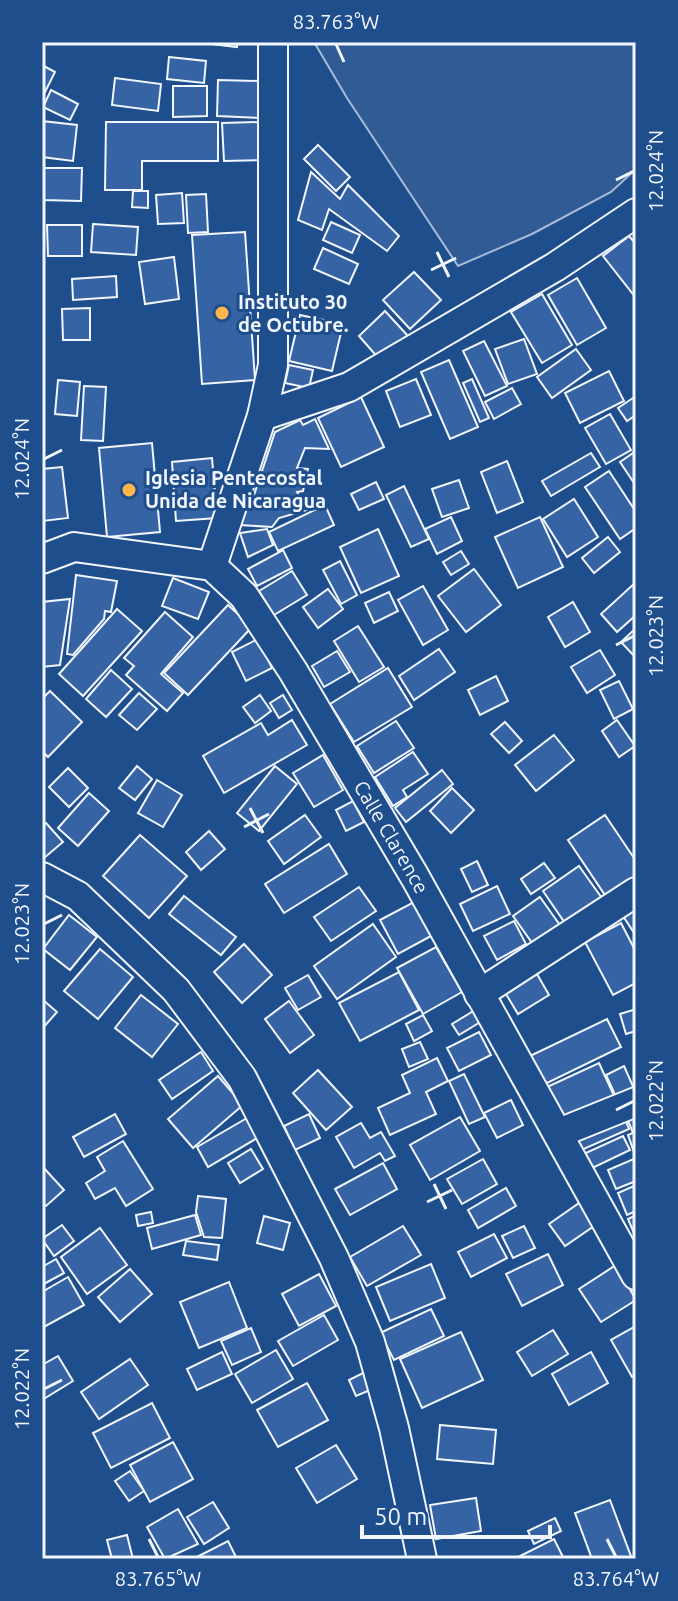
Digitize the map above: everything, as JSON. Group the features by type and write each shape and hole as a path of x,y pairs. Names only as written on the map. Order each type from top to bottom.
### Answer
{"street":[{"path":"42,559 74,547 212,566 262,416 273,365 273,42"},
{"path":"262,416 349,387 555,267 636,213"},
{"name":"Calle Clarence","path":"212,566 244,596 286,660 415,877 636,1275"},
{"path":"42,877 78,896 176,990 242,1078 334,1258 370,1342 394,1428 422,1559"},
{"path":"479,994 636,892"},
{"path":"559,1133 636,1102"}],"shaded area":[{"path":"314,42 636,42 636,169 611,192 532,234 458,266 347,98"}],"building":[{"path":"195,42 237,42 237,47"},
{"path":"169,57 206,61 204,83 167,79"},
{"path":"42,65 55,72 42,98"},
{"path":"115,78 161,84 158,111 112,105"},
{"path":"218,80 261,81 260,118 217,116"},
{"path":"173,86 207,86 207,116 173,117"},
{"path":"51,90 78,104 70,120 43,107"},
{"path":"42,121 77,125 73,161 42,157"},
{"path":"106,122 218,122 218,161 142,161 142,190 105,190"},
{"path":"260,122 261,160 224,161 222,123"},
{"path":"318,145 350,177 336,191 304,159"},
{"path":"42,168 82,168 81,201 42,200"},
{"path":"311,172 340,199 348,185 399,236 387,251 329,209 322,230 298,220"},
{"path":"133,191 148,191 148,208 132,207"},
{"path":"182,193 184,223 158,224 156,195"},
{"path":"206,194 208,232 188,233 186,195"},
{"path":"331,222 360,235 352,253 323,240"},
{"path":"93,224 138,227 136,255 91,252"},
{"path":"47,225 82,225 82,256 48,256"},
{"path":"245,232 255,380 202,384 192,235"},
{"path":"629,236 636,244 636,298 603,256"},
{"path":"323,248 358,264 349,284 314,269"},
{"path":"174,257 179,299 145,304 139,262"},
{"path":"414,272 441,300 410,329 383,300"},
{"path":"116,276 117,297 73,300 72,279"},
{"path":"577,278 606,328 577,345 548,295"},
{"path":"542,294 572,345 542,363 511,312"},
{"path":"90,308 90,340 63,340 62,309"},
{"path":"385,311 408,336 381,361 359,336"},
{"path":"300,315 343,324 332,371 289,361"},
{"path":"524,339 537,374 508,384 495,349"},
{"path":"484,341 507,386 485,396 463,351"},
{"path":"576,349 591,370 552,398 537,377"},
{"path":"449,360 478,427 450,439 421,372"},
{"path":"289,365 313,370 309,388 285,383"},
{"path":"609,371 624,401 580,423 565,393"},
{"path":"416,379 431,415 400,427 386,391"},
{"path":"472,379 489,418 480,422 463,383"},
{"path":"58,380 80,382 77,416 55,414"},
{"path":"84,386 106,387 103,441 81,440"},
{"path":"512,388 521,404 494,419 485,402"},
{"path":"636,396 636,415 627,421 618,408"},
{"path":"361,397 384,447 341,467 318,418"},
{"path":"610,414 631,450 606,464 585,428"},
{"path":"315,419 329,449 305,448 297,468 308,469 303,491 297,492 307,510 279,518 272,527 240,525 247,499 252,501 275,432 300,420 303,425"},
{"name":"Iglesia Pentecostal Unida de Nicaragua","path":"152,443 160,532 107,537 99,448"},
{"path":"636,451 636,486 620,462"},
{"path":"591,453 600,467 551,496 542,481"},
{"path":"212,458 217,518 176,521 172,462"},
{"path":"507,461 523,502 497,513 481,472"},
{"path":"62,467 68,518 43,521 42,469"},
{"path":"609,471 636,512 636,528 620,539 585,487"},
{"path":"459,480 469,508 442,517 432,489"},
{"path":"376,482 384,499 359,510 351,494"},
{"path":"404,486 429,539 411,547 386,495"},
{"path":"574,499 598,537 567,557 543,519"},
{"path":"325,505 334,525 278,551 269,532"},
{"path":"451,517 462,541 437,554 425,529"},
{"path":"540,517 563,567 518,588 495,537"},
{"path":"267,529 273,545 248,557 240,533"},
{"path":"378,529 399,576 361,593 340,547"},
{"path":"608,537 620,552 594,573 582,558"},
{"path":"283,550 292,568 257,586 248,569"},
{"path":"461,551 469,564 451,575 443,562"},
{"path":"340,561 357,595 341,604 323,570"},
{"path":"474,569 501,605 466,632 438,596"},
{"path":"292,571 307,595 274,615 259,591"},
{"path":"76,575 117,581 111,612 105,611 104,619 73,655 67,654"},
{"path":"173,578 209,592 198,619 162,606"},
{"path":"636,582 636,615 617,632 601,614"},
{"path":"423,586 448,630 423,645 398,600"},
{"path":"328,589 343,609 318,628 303,607"},
{"path":"389,592 398,611 374,623 365,603"},
{"path":"70,599 60,665 42,667 42,602"},
{"path":"573,602 590,632 565,647 548,617"},
{"path":"228,605 252,627 188,695 164,673"},
{"path":"117,609 142,631 83,696 59,674"},
{"path":"165,612 193,637 161,674 183,693 167,711 126,675 134,666 124,658"},
{"path":"358,626 384,667 359,682 334,641"},
{"path":"636,628 636,658 621,642"},
{"path":"258,639 272,668 246,681 232,652"},
{"path":"439,649 455,672 414,700 399,676"},
{"path":"600,650 615,675 587,693 571,667"},
{"path":"337,651 350,672 324,687 312,666"},
{"path":"388,668 412,707 354,742 330,704"},
{"path":"111,670 132,689 106,717 86,699"},
{"path":"496,676 508,701 480,715 468,690"},
{"path":"619,681 633,709 614,719 600,690"},
{"path":"50,691 82,722 48,757 42,751 42,699"},
{"path":"139,693 157,709 137,730 119,715"},
{"path":"260,695 271,711 255,723 243,707"},
{"path":"283,695 292,710 279,718 270,703"},
{"path":"292,720 307,745 224,793 203,756 261,723 268,735"},
{"path":"617,720 635,746 619,757 602,731"},
{"path":"396,721 414,748 374,773 357,746"},
{"path":"505,722 522,741 509,753 491,734"},
{"path":"554,735 574,760 536,791 515,765"},
{"path":"413,752 428,774 403,790 407,797 393,806 375,777"},
{"path":"323,755 343,790 314,807 293,773"},
{"path":"137,766 152,779 135,800 119,788"},
{"path":"275,766 297,784 259,831 237,813"},
{"path":"68,768 88,788 69,807 49,787"},
{"path":"442,770 453,784 406,822 395,808"},
{"path":"157,780 182,795 163,827 138,813"},
{"path":"452,788 474,810 451,833 430,811"},
{"path":"89,793 109,811 78,846 58,828"},
{"path":"353,801 364,822 346,831 336,810"},
{"path":"305,815 321,837 284,864 268,841"},
{"path":"605,815 636,861 636,879 607,898 568,840"},
{"path":"46,823 63,842 44,858 42,826"},
{"path":"209,831 225,849 201,870 186,852"},
{"path":"140,835 187,876 149,918 103,876"},
{"path":"329,844 347,874 284,913 265,884"},
{"path":"477,861 488,885 472,892 461,869"},
{"path":"544,863 555,878 531,894 521,879"},
{"path":"579,866 604,901 567,926 543,891"},
{"path":"497,886 510,914 473,931 460,904"},
{"path":"359,887 376,911 331,941 314,917"},
{"path":"184,896 236,937 221,955 169,914"},
{"path":"540,897 562,928 535,947 513,916"},
{"path":"414,902 431,936 398,954 380,920"},
{"path":"636,908 636,936 623,916"},
{"path":"69,915 97,937 70,970 43,949"},
{"path":"514,921 526,944 497,960 484,936"},
{"path":"621,923 636,952 636,983 613,995 585,942"},
{"path":"373,924 396,957 337,999 314,966"},
{"path":"244,944 272,975 242,1003 214,972"},
{"path":"436,947 462,992 423,1014 397,968"},
{"path":"100,949 133,977 98,1019 64,991"},
{"path":"399,972 419,1010 360,1041 339,1003"},
{"path":"537,974 549,995 518,1014 506,994"},
{"path":"308,975 321,997 298,1010 285,988"},
{"path":"141,995 178,1024 152,1057 115,1028"},
{"path":"42,999 57,1012 42,1029"},
{"path":"289,1001 314,1035 290,1053 265,1019"},
{"path":"636,1009 636,1031 626,1034 620,1014"},
{"path":"475,1010 482,1021 459,1035 452,1024"},
{"path":"423,1015 432,1031 414,1041 406,1024"},
{"path":"607,1019 621,1047 543,1085 530,1056"},
{"path":"479,1032 491,1055 459,1071 447,1048"},
{"path":"420,1042 428,1059 409,1067 402,1049"},
{"path":"201,1052 213,1071 172,1099 159,1080"},
{"path":"437,1058 448,1081 426,1092 436,1114 390,1135 378,1108 410,1093 402,1075"},
{"path":"599,1063 616,1100 565,1124 547,1087"},
{"path":"624,1066 635,1091 617,1099 606,1075"},
{"path":"318,1070 352,1107 326,1130 293,1093"},
{"path":"464,1074 485,1117 469,1124 449,1081"},
{"path":"218,1076 243,1105 193,1148 168,1119"},
{"path":"511,1100 523,1125 497,1138 484,1113"},
{"path":"115,1114 126,1134 84,1157 73,1137"},
{"path":"309,1114 320,1138 295,1150 284,1126"},
{"path":"623,1114 629,1129 577,1152 571,1138"},
{"path":"636,1114 634,1152 628,1135 633,1133 627,1118"},
{"path":"460,1117 480,1151 430,1180 410,1145"},
{"path":"247,1118 259,1137 208,1167 197,1147"},
{"path":"361,1123 370,1138 381,1132 395,1156 385,1161 380,1153 354,1168 336,1137"},
{"path":"623,1136 630,1150 584,1172 577,1157"},
{"path":"123,1141 153,1189 126,1206 115,1188 95,1199 86,1183 105,1171 97,1157"},
{"path":"251,1149 263,1169 240,1183 228,1163"},
{"path":"636,1158 636,1181 616,1189 608,1170"},
{"path":"483,1159 497,1184 462,1204 447,1179"},
{"path":"383,1163 397,1189 350,1215 335,1189"},
{"path":"42,1166 64,1190 46,1206 42,1202"},
{"path":"636,1185 636,1211 627,1215 618,1193"},
{"path":"506,1188 516,1206 478,1228 468,1210"},
{"path":"198,1196 226,1199 222,1238 204,1237 196,1212"},
{"path":"582,1201 597,1224 565,1246 549,1224"},
{"path":"151,1212 153,1223 138,1226 136,1215"},
{"path":"195,1215 201,1235 152,1249 147,1228"},
{"path":"636,1215 636,1238 628,1219"},
{"path":"264,1216 290,1223 283,1250 257,1243"},
{"path":"62,1225 74,1241 54,1256 42,1239"},
{"path":"403,1226 421,1255 367,1286 350,1257"},
{"path":"524,1226 535,1248 513,1258 502,1236"},
{"path":"100,1228 127,1265 87,1294 61,1257"},
{"path":"494,1234 507,1258 471,1277 458,1252"},
{"path":"186,1241 219,1245 217,1260 183,1255"},
{"path":"548,1254 563,1285 522,1306 506,1274"},
{"path":"56,1259 64,1273 42,1285 42,1267"},
{"path":"431,1264 445,1298 390,1321 376,1287"},
{"path":"616,1265 636,1300 601,1322 579,1289"},
{"path":"130,1269 152,1294 120,1322 98,1297"},
{"path":"319,1274 336,1306 299,1326 282,1294"},
{"path":"68,1277 84,1305 42,1328 42,1292"},
{"path":"229,1282 247,1328 199,1348 180,1302"},
{"path":"431,1309 444,1336 394,1360 380,1333"},
{"path":"324,1315 338,1340 293,1366 278,1341"},
{"path":"636,1326 636,1375 632,1377 611,1340"},
{"path":"251,1328 261,1352 232,1365 221,1341"},
{"path":"553,1330 568,1354 532,1376 517,1352"},
{"path":"461,1332 483,1380 422,1408 400,1359"},
{"path":"276,1350 293,1379 252,1403 235,1374"},
{"path":"222,1352 232,1374 197,1390 187,1369"},
{"path":"591,1352 608,1383 569,1405 552,1374"},
{"path":"58,1356 73,1381 42,1400 42,1365"},
{"path":"130,1359 148,1385 99,1419 81,1392"},
{"path":"367,1371 375,1388 356,1396 349,1380"},
{"path":"307,1383 328,1420 278,1447 257,1410"},
{"path":"152,1403 170,1438 111,1468 93,1433"},
{"path":"440,1425 496,1430 493,1464 437,1459"},
{"path":"173,1442 193,1479 150,1502 130,1465"},
{"path":"336,1445 357,1479 317,1503 296,1468"},
{"path":"130,1471 144,1491 129,1501 115,1481"},
{"path":"476,1498 481,1531 436,1539 430,1505"},
{"path":"610,1500 632,1559 592,1559 575,1513"},
{"path":"213,1502 229,1528 204,1544 187,1517"},
{"path":"178,1509 198,1544 165,1559 147,1527"},
{"path":"555,1518 561,1531 534,1544 528,1531"},
{"path":"127,1535 133,1559 112,1559 107,1540"},
{"path":"554,1539 564,1559 516,1558"},
{"path":"228,1541 237,1559 193,1559"}],"place":[{"name":"Instituto 30 de Octubre.","path":"222,313"},
{"name":"Iglesia Pentecostal Unida de Nicaragua","path":"129,490"}]}
